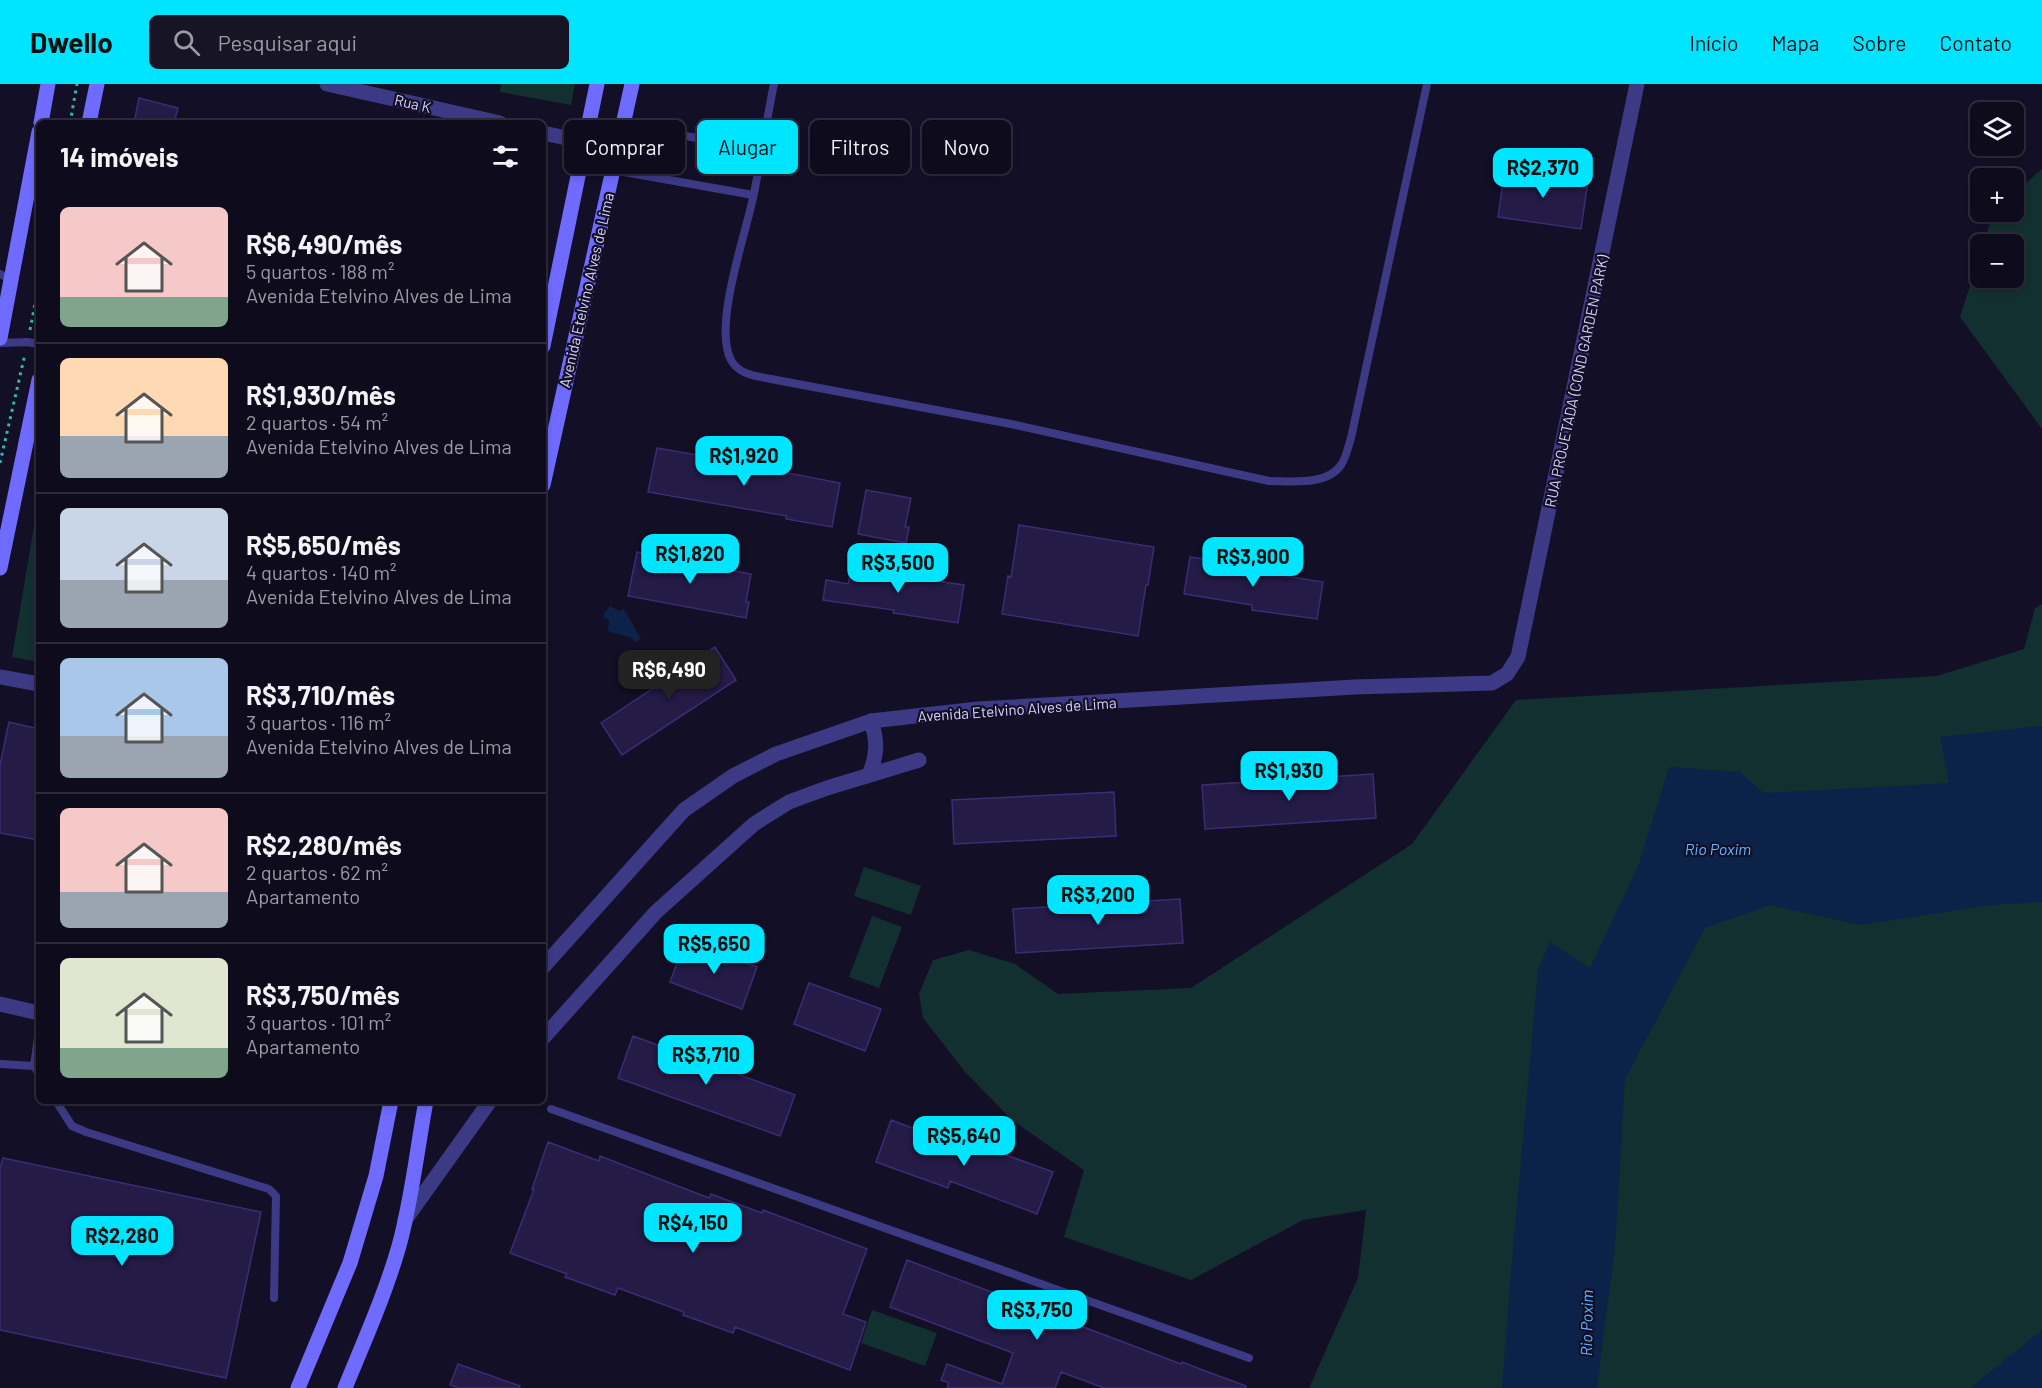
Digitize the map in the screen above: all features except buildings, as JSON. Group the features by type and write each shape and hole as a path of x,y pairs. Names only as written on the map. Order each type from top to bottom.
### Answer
{"main road":[{"path":"42,120 48,84"},
{"path":"90,120 97,84"},
{"name":"Avenida Etelvino Alves de Lima","path":"590,120 597,84"},
{"name":"Avenida Etelvino Alves de Lima","path":"624,120 632,84"},
{"path":"0,338 6,277 36,145"},
{"name":"Avenida Etelvino Alves de Lima","path":"546,331 578,174"},
{"name":"Avenida Etelvino Alves de Lima","path":"546,456 612,174"},
{"path":"0,568 36,394"},
{"path":"298,1388 350,1263 376,1176 390,1104"},
{"path":"345,1388 386,1289 405,1220 425,1104"}],"street":[{"name":"Rua K","path":"327,84 487,120"},
{"name":"RUA PROJETADA (COND GARDEN PARK)","path":"1507,674 1518,657 1637,84"},
{"path":"546,134 564,138"},
{"name":"Avenida Etelvino Alves de Lima","path":"546,964 684,810 733,776 776,754 871,722 978,708 1355,687 1492,683 1507,674"},
{"path":"0,677 36,683"},
{"path":"868,775 876,748 876,735 871,722"},
{"path":"546,1035 656,912 754,824 789,802 919,760"},
{"path":"0,1004 36,1012"},
{"path":"405,1220 488,1104"}],"lane":[{"path":"766,120 774,84"},
{"path":"756,174 728,301 726,342 730,358 737,369 771,379 1011,424 1269,481 1306,481 1330,476 1341,465 1351,438 1427,84"},
{"path":"635,174 753,195"},
{"path":"0,343 36,344"},
{"path":"0,1064 36,1070"},
{"path":"58,1104 72,1126 86,1132 269,1189 276,1196 274,1298"},
{"path":"551,1109 1249,1358"}],"path":[{"path":"71,120 77,84"},
{"path":"0,463 36,298"}],"green space":[{"path":"501,84 575,84 571,105 500,92"},
{"path":"2042,169 2042,429 1960,317 1970,286 1970,288 2024,288 2024,234 1986,234 1991,222 2024,222 2024,185"},
{"path":"35,520 36,661 12,657"},
{"path":"2042,604 2042,1388 1309,1388 1358,1278 1366,1210 1303,1220 1191,1280 1064,1237 1084,1170 1013,1121 965,1072 923,1018 919,994 933,960 969,950 1015,964 1058,994 1191,988 1412,844 1516,700 1937,676 2024,649 2035,608"},
{"path":"864,867 921,886 911,915 854,896"},
{"path":"872,916 902,927 879,988 849,977"},
{"path":"872,1310 937,1333 925,1366 861,1343"}],"water":[{"path":"610,606 619,611 624,609 641,639 635,642 632,638 608,631 609,620 603,617"},
{"name":"Rio Poxim","path":"2042,726 2042,902 1991,905 1860,925 1770,905 1705,928 1625,1079 1615,1248 1597,1388 1502,1388 1538,970 1550,942 1590,968 1639,864 1669,767 1740,772 1764,793 1949,783 1940,737"},
{"path":"2042,1330 2042,1388 1970,1388"}]}
